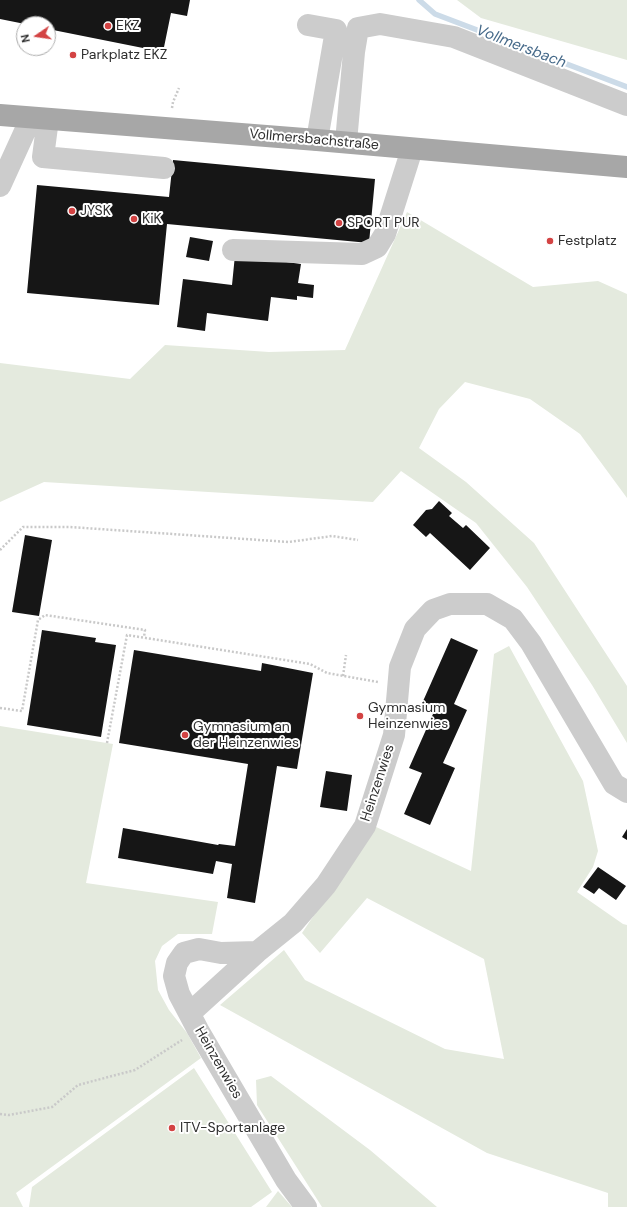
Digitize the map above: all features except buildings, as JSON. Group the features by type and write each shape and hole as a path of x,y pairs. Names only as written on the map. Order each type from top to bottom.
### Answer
{"main road":[{"name":"Vollmersbachstraße","path":"0,116 346,142 627,167"}],"street":[{"path":"346,142 354,52 358,28 380,24 454,38 627,105"},
{"path":"308,25 336,30 317,140"},
{"path":"40,119 43,157 164,168"},
{"path":"0,186 40,119"},
{"path":"233,250 362,254 377,247 385,234 412,149"},
{"name":"Heinzenwies","path":"306,1207 286,1180 194,1021 257,952 293,923 326,885 365,826 394,735 400,667 415,629 433,610 450,604 487,604 513,619 531,643 614,784 627,792"},
{"path":"194,1021 179,994 174,976 177,963 184,953 199,949 221,953 257,952"}],"path":[{"path":"172,111 173,102 179,88"},
{"path":"0,550 23,527 70,527 290,542 332,536 358,540"},
{"path":"0,708 22,711 38,620 45,615 145,630 144,637"},
{"path":"107,743 127,635 310,664 327,673 398,685"},
{"path":"343,676 346,655"},
{"path":"0,1114 9,1115 52,1107 78,1085 134,1070 194,1021"}],"shaded area":[{"path":"457,0 627,0 627,60 481,18"},
{"path":"407,212 533,287 598,281 627,294 627,498 580,434 530,399 465,382 439,409 419,448 466,482 534,543 627,686 627,743 592,685 527,587 476,523 401,471 373,502 44,482 0,502 0,363 130,379 165,345 269,352 345,350"},
{"path":"509,646 583,781 598,851 593,867 577,892 623,924 627,925 627,1207 608,1207 608,1193 487,1153 220,1005 284,950 305,980 445,1049 504,1059 484,959 367,898 320,953 302,933 374,826 471,871 494,654"},
{"path":"0,726 113,744 86,883 218,902 212,934 178,934 162,946 155,961 158,990 169,1010 187,1033 201,1058 16,1193 23,1207 0,1207"},
{"name":"ITV-Sportanlage","path":"194,1068 272,1192 251,1207 29,1207 32,1187"},
{"path":"271,1076 370,1150 437,1207 322,1207 257,1105 256,1080"},
{"path":"278,1191 292,1207 266,1207"}],"waterway":[{"name":"Vollmersbach","path":"419,0 435,14 627,87"}],"place":[{"name":"EKZ","path":"108,26"},
{"name":"Parkplatz EKZ","path":"73,55"},
{"name":"JYSK","path":"72,211"},
{"name":"KiK","path":"134,219"},
{"name":"SPORT PUR","path":"339,223"},
{"name":"Festplatz","path":"550,241"},
{"name":"Gymnasium Heinzenwies","path":"360,716"},
{"name":"Gymnasium an der Heinzenwies","path":"185,735"},
{"name":"ITV-Sportanlage","path":"172,1128"}]}
